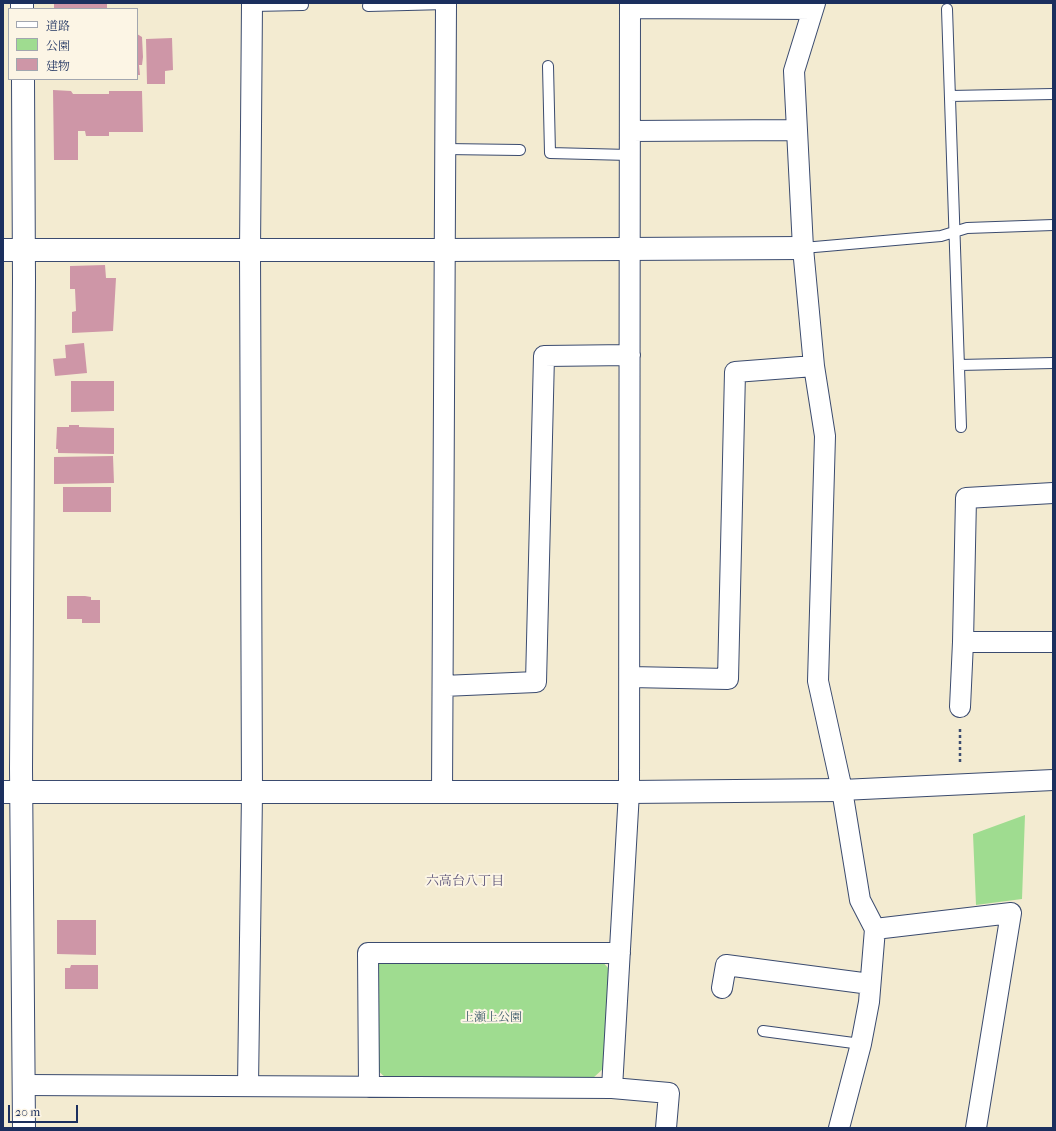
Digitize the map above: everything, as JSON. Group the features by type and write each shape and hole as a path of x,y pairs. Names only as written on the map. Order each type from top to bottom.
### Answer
{"street":[{"path":"248,1086 252,793 250,251 252,4"},
{"path":"442,792 446,4"},
{"path":"612,1088 630,792 630,6 814,6 794,71 803,248 814,366 825,436 818,681 842,790 860,900 875,929 869,1002 861,1044 839,1128"},
{"path":"23,80 13,250 12,792 24,1085 24,1128"},
{"path":"630,131 796,130"},
{"path":"13,250 250,251 803,248"},
{"path":"442,686 536,682 544,356 630,355"},
{"path":"630,677 728,679 735,372 814,366"},
{"path":"960,707 966,498 1053,493"},
{"path":"963,642 1053,642"},
{"path":"12,792 252,793 842,790 1053,780"},
{"path":"875,929 1011,913 976,1128"},
{"path":"369,1086 368,953 620,953"},
{"path":"722,988 726,965 870,984"},
{"path":"24,1085 612,1088 669,1093 666,1128"}],"lane":[{"path":"252,4 303,5"},
{"path":"368,6 446,4"},
{"path":"947,9 961,427"},
{"path":"548,66 550,153 629,154"},
{"path":"950,96 1053,94"},
{"path":"445,149 520,150"},
{"path":"803,248 941,236 967,228 1053,225"},
{"path":"959,365 1053,364"},
{"path":"763,1031 861,1044"}],"path":[{"path":"960,707 960,785"}],"green space":[{"path":"1025,815 1022,899 976,905 973,834"},
{"name":"上瀬上公園","path":"385,958 599,958 610,970 604,1068 593,1078 385,1077 377,1070 373,968"}],"building":[{"path":"54,3 107,3 107,8 54,8"},
{"path":"138,35 142,37 143,57 142,65 139,65 140,75 138,75"},
{"path":"172,38 173,70 165,71 165,84 147,84 146,39"},
{"path":"53,90 71,91 73,94 109,94 109,91 142,91 143,132 109,132 109,136 86,136 85,131 78,131 78,160 54,160"},
{"path":"105,265 106,278 116,278 113,331 72,333 72,312 76,311 75,289 70,289 70,266"},
{"path":"84,343 87,373 55,376 53,359 66,358 65,345"},
{"path":"71,381 114,381 114,411 71,412"},
{"path":"69,425 79,425 79,427 114,428 114,454 58,453 58,449 56,449 57,427 69,427"},
{"path":"113,456 114,483 54,484 54,457"},
{"path":"63,487 111,487 111,512 63,512"},
{"path":"67,596 85,596 91,597 91,600 100,600 100,623 82,623 82,619 67,619"},
{"path":"57,920 96,920 96,955 57,954"},
{"path":"71,965 98,965 98,989 65,989 65,968 70,968"}],"district":[{"name":"六高台八丁目","path":"465,882"}]}
